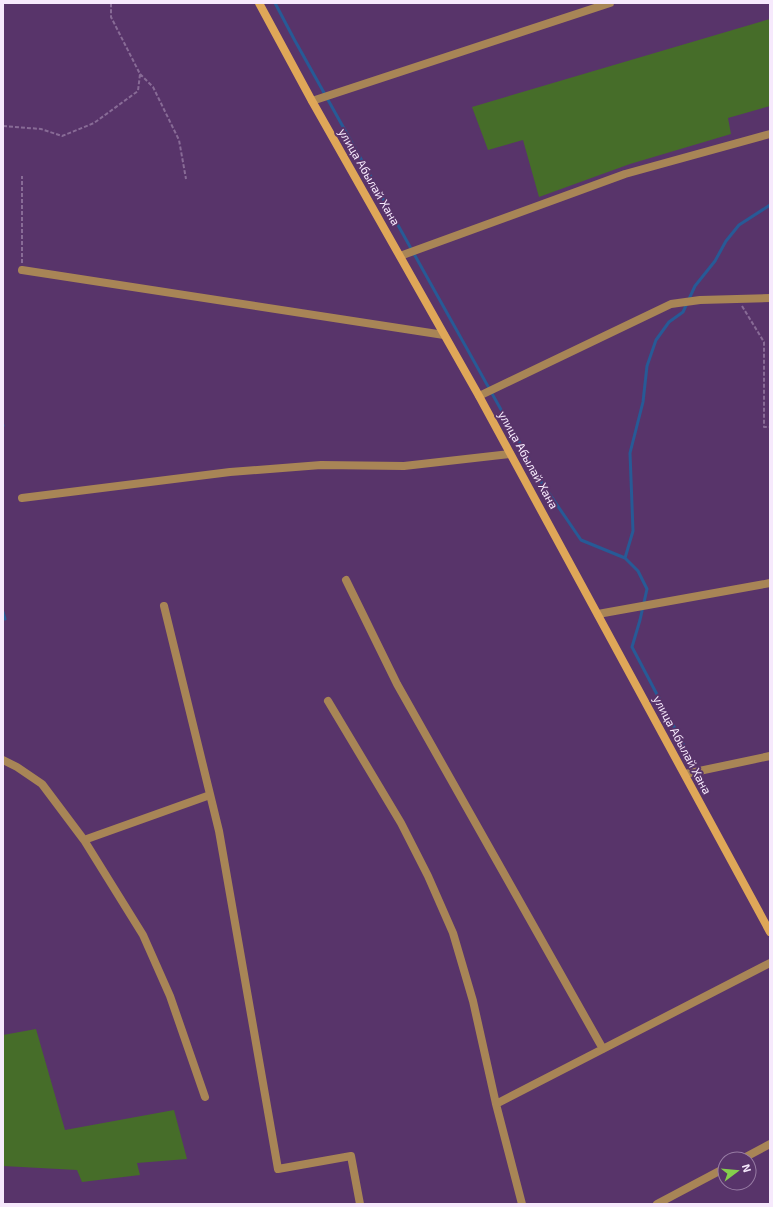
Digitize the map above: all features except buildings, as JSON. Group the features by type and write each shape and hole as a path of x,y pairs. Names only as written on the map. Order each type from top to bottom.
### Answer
{"main road":[{"name":"улица Абылай Хана","path":"259,3 312,101 479,396 770,932"}],"street":[{"path":"312,101 610,3"},
{"path":"400,256 625,174 770,134"},
{"path":"22,270 444,335"},
{"path":"479,396 671,304 700,300 770,298"},
{"path":"22,498 230,472 321,465 404,466 510,454"},
{"path":"346,580 397,684 603,1049"},
{"path":"598,614 770,583"},
{"path":"164,606 219,832 278,1169 351,1156 360,1204"},
{"path":"328,701 401,823 428,876 453,933 473,1001 496,1104 522,1204"},
{"path":"685,774 770,756"},
{"path":"3,760 17,767 42,784 84,840 143,935 170,996 205,1097"},
{"path":"84,840 210,795"},
{"path":"496,1104 770,963"},
{"path":"757,1151 770,1144"},
{"path":"657,1204 717,1172"}],"path":[{"path":"111,3 111,17 140,74 153,87 179,140 186,179"},
{"path":"3,126 41,129 62,136 94,123 138,92 140,74"},
{"path":"22,176 22,270"},
{"path":"737,299 764,342 764,427 770,427"}],"green space":[{"path":"770,19 770,106 728,118 731,134 630,164 539,197 523,140 488,150 472,107"},
{"path":"36,1029 65,1130 174,1110 187,1159 137,1163 140,1175 82,1182 77,1170 3,1166 3,1035"}],"waterway":[{"path":"275,3 542,483 581,540 625,558 638,571 647,589 632,647 691,759"},
{"path":"625,558 633,531 630,453 643,402 647,366 656,340 669,322 683,312 695,286 715,261 726,241 739,225 770,205"},
{"path":"3,612 5,619"}]}
